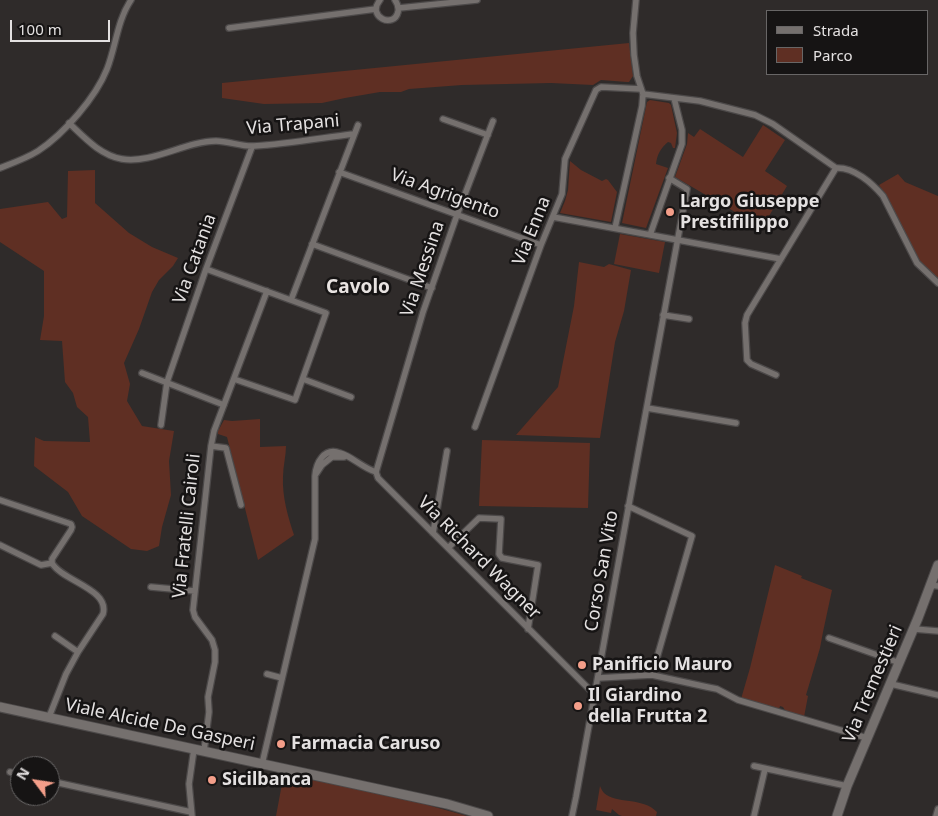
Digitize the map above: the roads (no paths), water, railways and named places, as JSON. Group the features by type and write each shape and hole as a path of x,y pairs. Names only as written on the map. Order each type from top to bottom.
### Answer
{"main road":[{"name":"Via Tremestieri","path":"837,816 867,738 934,586 938,565"},
{"name":"Viale Alcide De Gasperi","path":"0,707 447,804 488,816"}],"street":[{"path":"0,168 27,157 50,142 89,99 106,70 120,23 131,0"},
{"path":"380,0 377,4 377,14 381,18 388,20 397,15 398,8 395,0"},
{"path":"398,8 477,0"},
{"path":"615,228 640,116 642,91 637,76 633,34 636,0"},
{"path":"230,28 376,9"},
{"name":"Via Enna","path":"475,427 541,244 562,194 565,159 596,90 601,87 642,91"},
{"path":"642,91 712,103 755,115 773,124 836,168 843,168 859,175 884,196 917,263 938,283"},
{"path":"650,234 682,144 682,130 674,98"},
{"path":"443,119 488,135"},
{"name":"Via Messina","path":"376,472 432,288 457,215 493,121"},
{"name":"Via Trapani","path":"69,123 94,147 107,154 133,160 216,141 252,147 353,134"},
{"path":"291,300 358,124"},
{"name":"Via Catania","path":"161,425 167,382 206,269 252,147"},
{"path":"776,375 746,360 745,323 750,309 836,168"},
{"name":"Via Agrigento","path":"339,172 541,244"},
{"name":"Corso San Vito","path":"576,796 687,190 669,178"},
{"path":"553,217 781,259"},
{"path":"312,244 432,288"},
{"path":"206,269 326,313 294,400 234,379"},
{"name":"Via Fratelli Cairoli","path":"204,751 209,712 208,697 215,662 215,650 212,640 195,617 193,610 211,446 214,431 267,291"},
{"path":"663,315 689,319"},
{"path":"142,373 224,405"},
{"path":"303,379 352,397"},
{"path":"647,408 736,423"},
{"path":"211,446 226,448 241,505"},
{"path":"432,532 447,451"},
{"path":"262,764 315,539 316,466 322,456 328,452 340,453 365,468 376,472"},
{"name":"Via Richard Wagner","path":"376,472 378,478 595,695"},
{"path":"0,500 70,524 72,530 52,559 52,564 60,573 78,582 96,595 105,609 66,674 49,717"},
{"path":"628,506 692,536 652,675"},
{"path":"448,548 479,518 501,519 498,554 502,558 538,565 528,629"},
{"path":"0,545 41,565 52,564"},
{"path":"151,587 195,591"},
{"path":"914,629 938,631"},
{"path":"56,636 78,652"},
{"path":"829,638 900,663"},
{"path":"267,674 282,678"},
{"path":"598,678 652,675 717,689 738,700 867,738"},
{"path":"891,684 938,695"},
{"path":"60,783 191,814 188,784 194,749"},
{"path":"754,766 847,786"},
{"path":"754,816 765,769"},
{"path":"572,816 576,796"},
{"path":"576,796 577,816"},
{"path":"936,816 938,809"}],"place":[{"name":"Largo Giuseppe Prestifilippo","path":"670,212"},
{"name":"Panificio Mauro","path":"582,665"},
{"name":"Il Giardino della Frutta 2","path":"578,706"},
{"name":"Farmacia Caruso","path":"281,744"},
{"name":"Sicilbanca","path":"212,780"}],"district":[{"name":"Cavolo","path":"358,288"}]}
